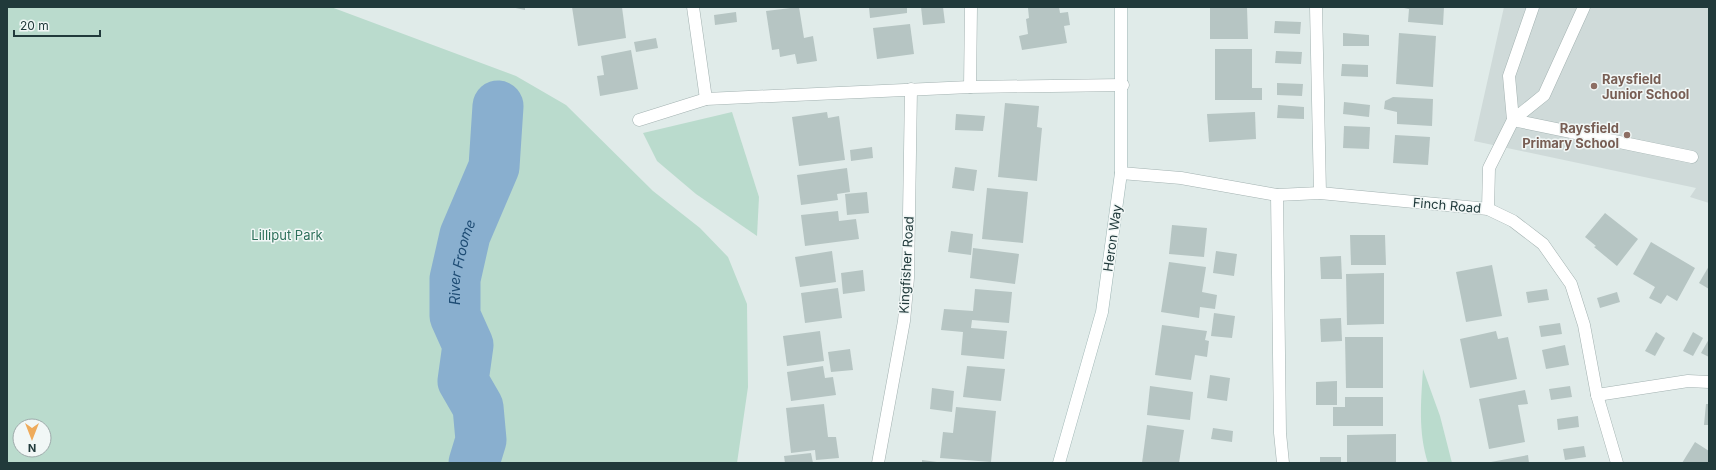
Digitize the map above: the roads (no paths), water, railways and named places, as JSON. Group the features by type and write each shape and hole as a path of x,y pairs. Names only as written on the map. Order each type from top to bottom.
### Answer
{"street":[{"path":"693,7 706,100"},
{"path":"970,7 970,87"},
{"name":"Heron Way","path":"1059,463 1102,312 1122,173 1123,85 1121,7"},
{"path":"1316,7 1320,193"},
{"path":"1513,120 1509,76 1533,7"},
{"path":"1488,209 1490,168 1513,120 1544,95 1584,7"},
{"path":"639,120 706,100 970,87 1123,85"},
{"name":"Kingfisher Road","path":"878,463 904,322 908,278 911,90"},
{"path":"1513,120 1692,157"},
{"name":"Finch Road","path":"1122,173 1181,178 1277,195 1320,193 1488,209 1513,221 1543,244 1571,284 1584,325 1597,396 1617,463"},
{"path":"1277,195 1280,396 1283,463"},
{"path":"1597,396 1688,381 1709,382"}],"waterway":[{"name":"River Froome","path":"474,463 481,440 478,407 463,381 468,345 455,316 455,279 465,235 494,167 498,106"}],"place":[{"name":"Raysfield Junior School","path":"1594,86"},
{"name":"Raysfield Primary School","path":"1627,135"}],"park label":[{"name":"Lilliput Park","path":"287,235"}]}
